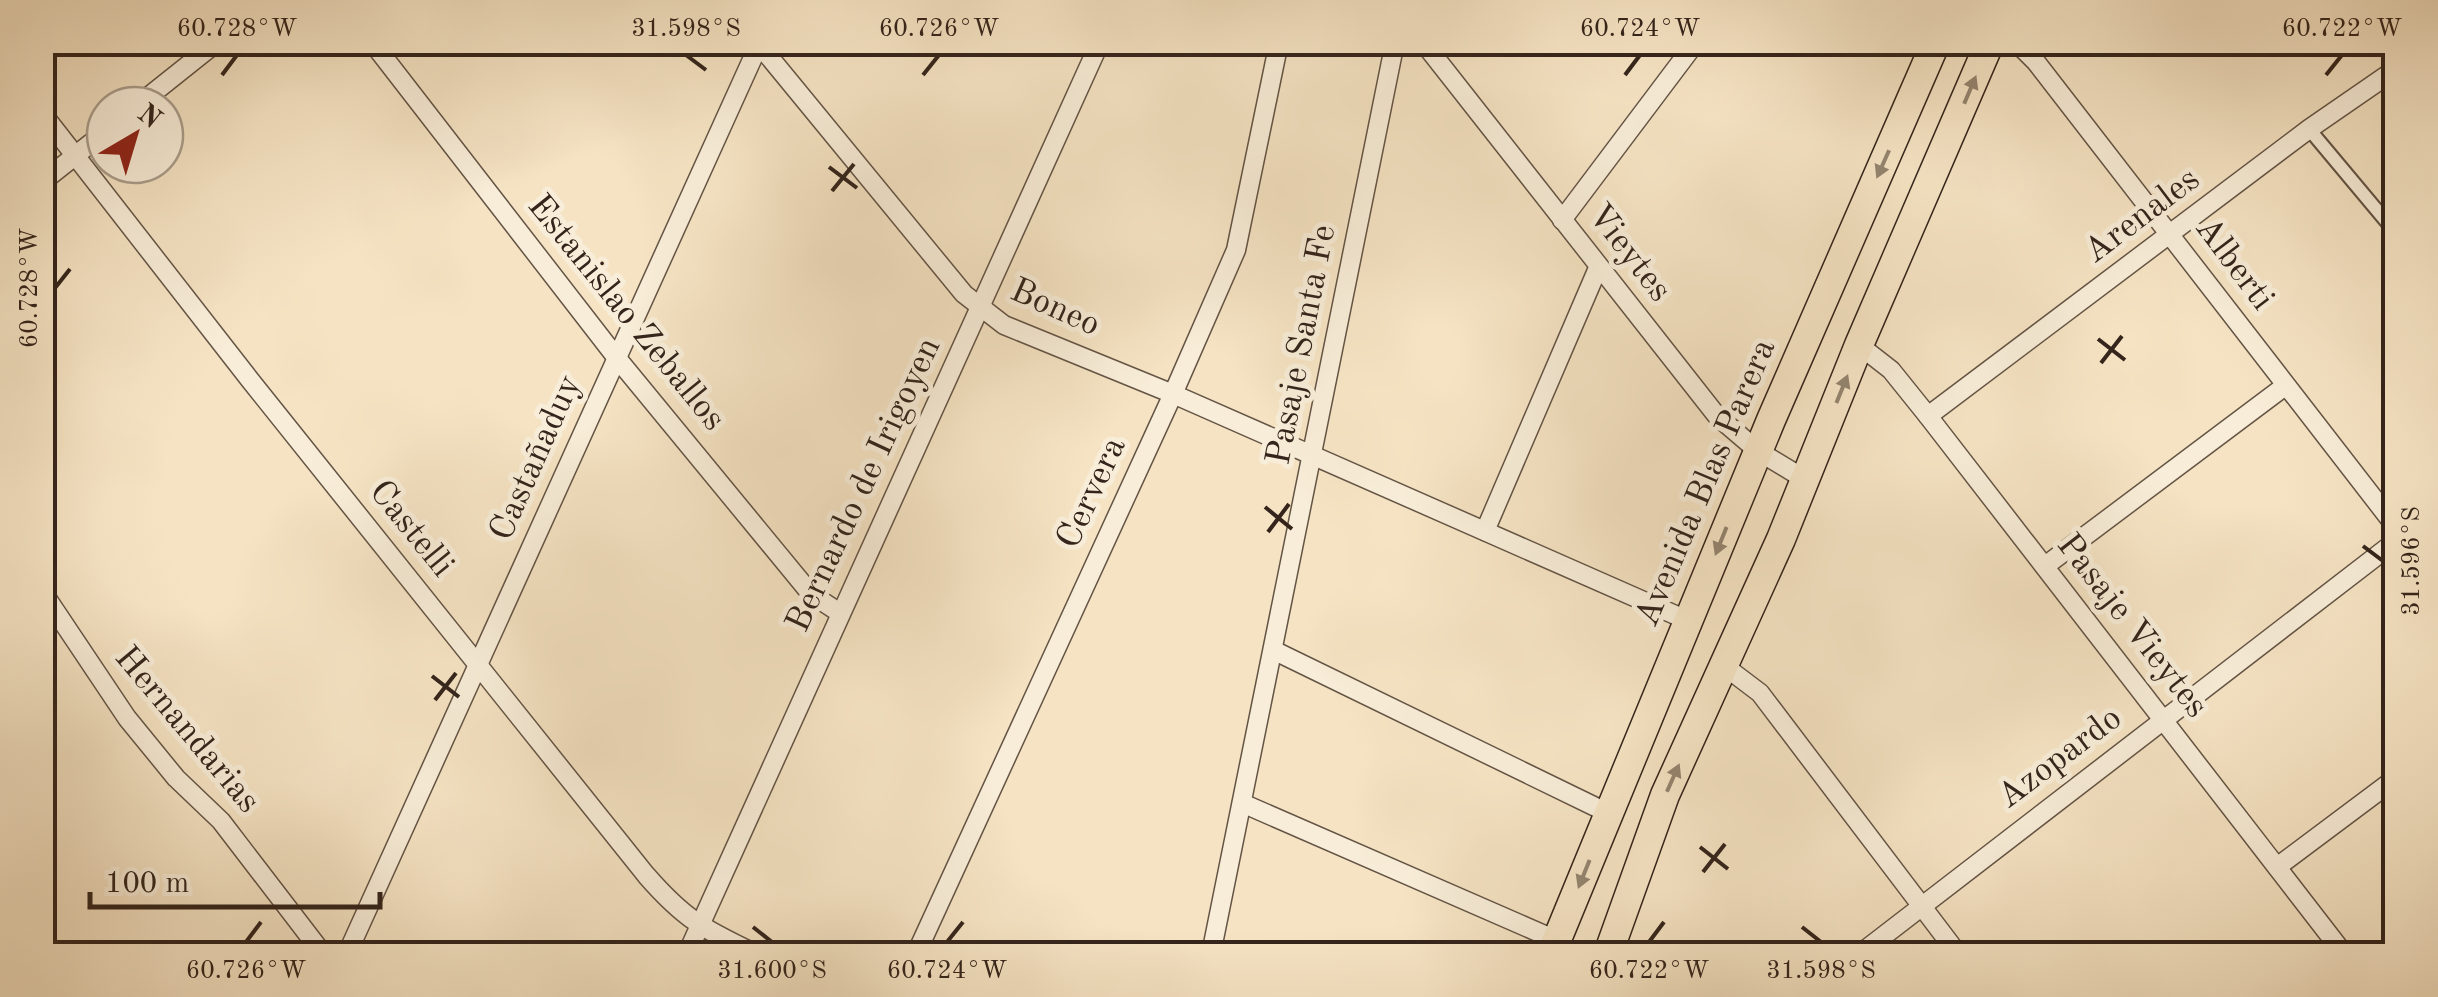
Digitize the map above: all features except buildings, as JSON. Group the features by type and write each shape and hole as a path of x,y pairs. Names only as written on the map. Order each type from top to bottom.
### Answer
{"main road":[{"name":"Avenida Blas Parera","path":"1554,948 1758,451 1936,42"},
{"path":"1608,954 1651,830 1806,480 1990,42"}],"street":[{"path":"163,85 217,42"},
{"name":"Estanislao Zeballos","path":"372,42 616,357 812,594 840,613"},
{"name":"Bernardo de Irigoyen","path":"687,954 1100,42"},
{"name":"Cervera","path":"916,954 1236,250 1279,42"},
{"name":"Pasaje Santa Fe","path":"1211,954 1395,42"},
{"name":"Vieytes","path":"1423,42 1717,416 1758,451 1806,480"},
{"name":"Alberti","path":"2016,42 2172,234 2396,527"},
{"name":"Castañaduy","path":"347,954 759,43"},
{"name":"Boneo","path":"759,43 964,294 1004,325 1173,394 1689,621"},
{"path":"1562,220 1691,44"},
{"name":"Arenales","path":"1928,416 2396,68"},
{"name":"Castelli","path":"42,113 657,888 700,927 756,954"},
{"path":"2310,129 2396,233"},
{"path":"42,182 85,149"},
{"path":"1486,531 1598,268"},
{"name":"Pasaje Vieytes","path":"1860,345 1891,370 1928,416 2344,954"},
{"path":"2045,566 2285,386"},
{"name":"Azopardo","path":"1860,954 2396,541"},
{"name":"Hernandarias","path":"42,591 126,718 176,778 221,821 323,954"},
{"path":"1274,651 1608,814"},
{"path":"1723,665 1760,694 1958,954"},
{"path":"2277,867 2396,778"},
{"path":"1242,803 1554,948"}]}
